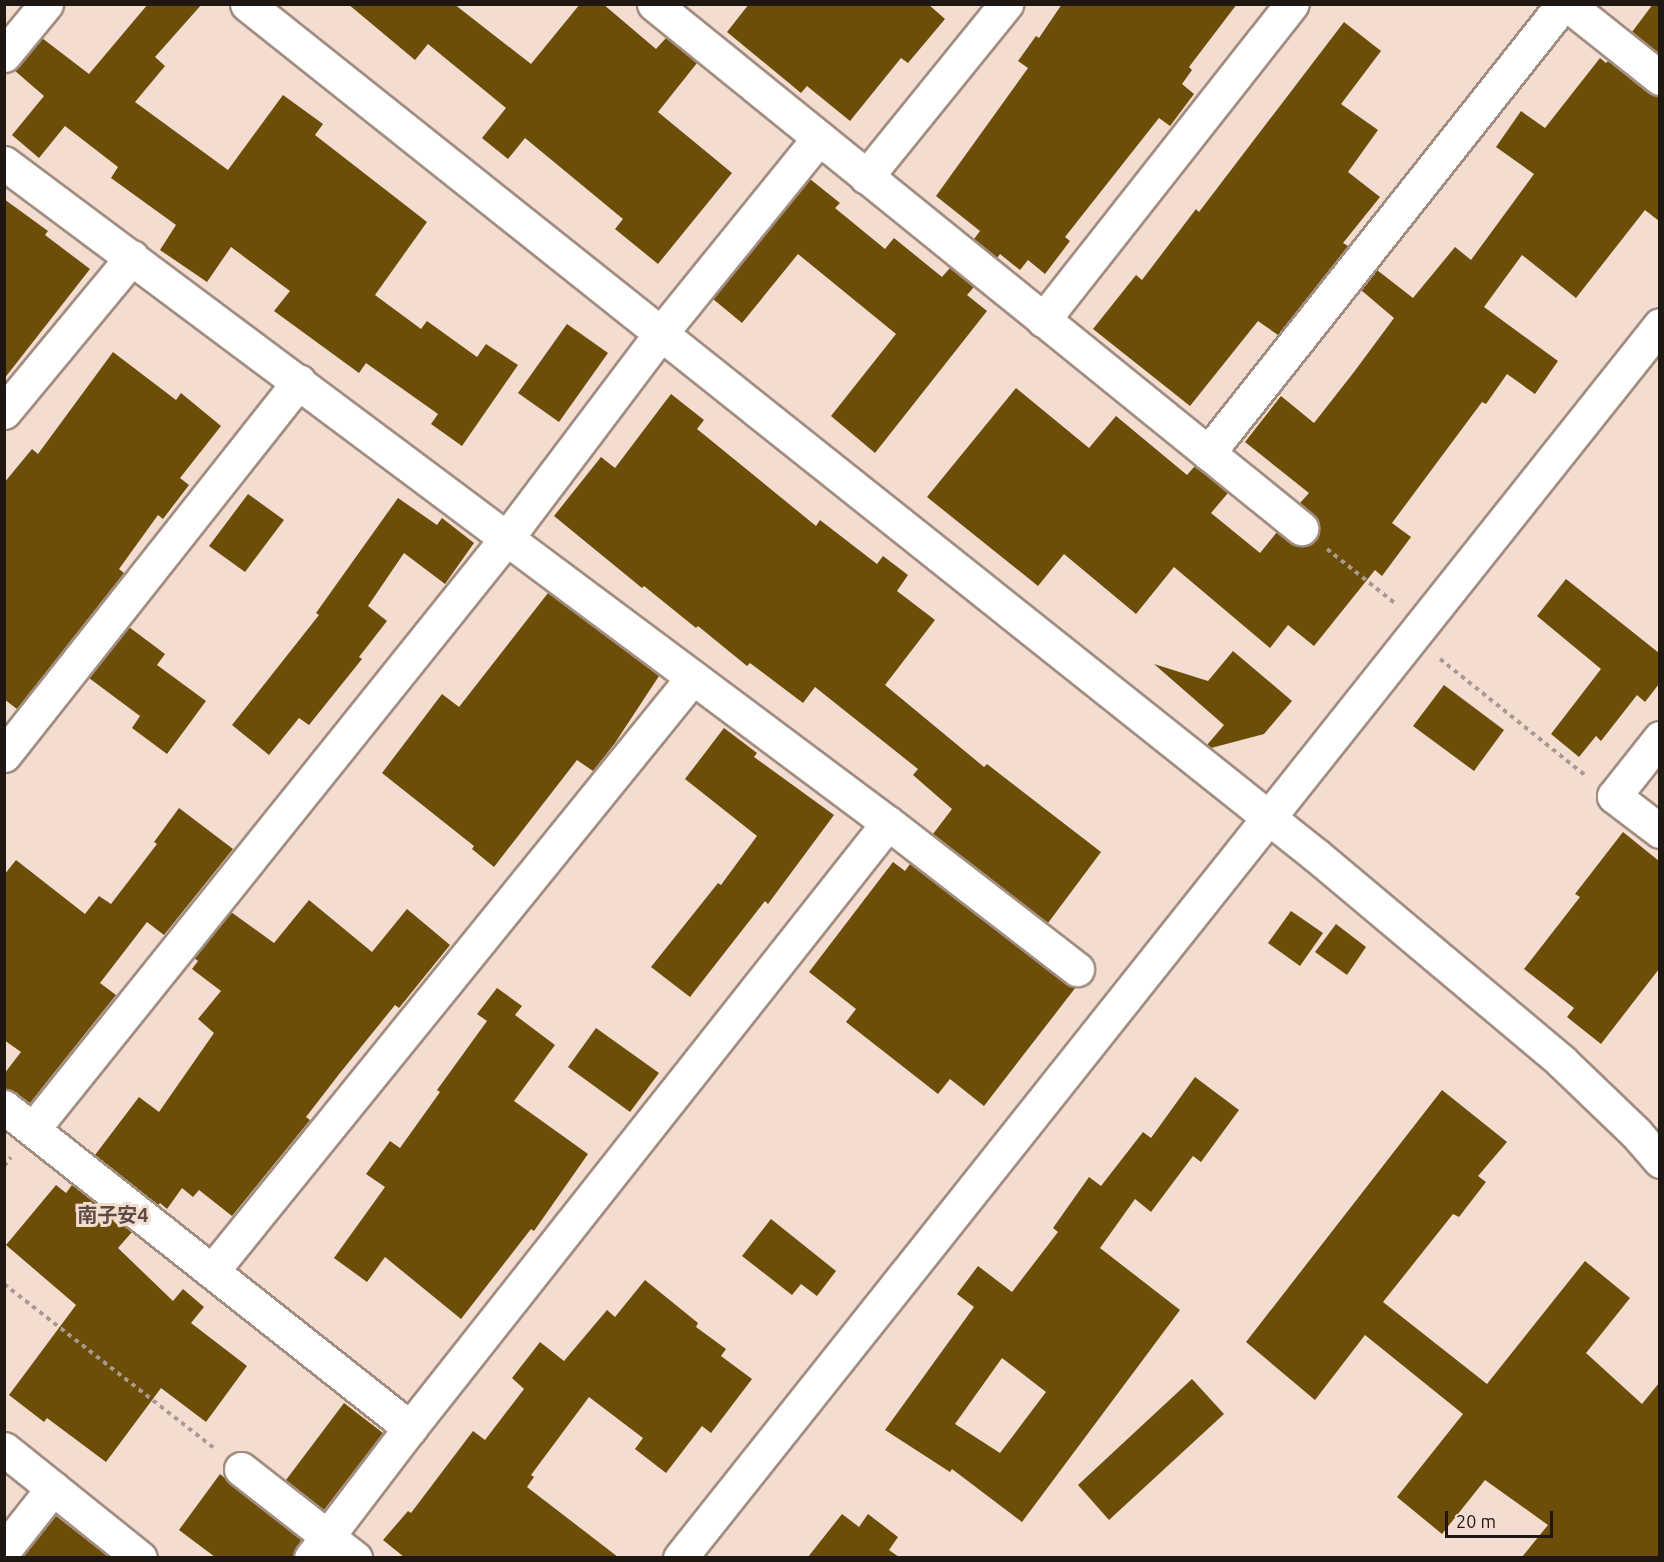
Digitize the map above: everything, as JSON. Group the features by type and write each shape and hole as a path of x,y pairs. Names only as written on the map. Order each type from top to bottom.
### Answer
{"street":[{"path":"4,55 46,4"},
{"path":"247,4 1317,856 1561,1061 1636,1133 1659,1161"},
{"path":"866,177 1006,4"},
{"path":"1043,320 1293,4"},
{"path":"1208,453 1565,4 1659,78"},
{"path":"672,10 866,177 1300,528"},
{"path":"33,1129 506,539 661,333 819,138"},
{"path":"4,163 888,823 1077,969"},
{"path":"4,412 132,257"},
{"path":"680,1557 1659,325"},
{"path":"4,755 299,382"},
{"path":"212,1270 693,677"},
{"path":"1659,738 1614,796 1659,831"},
{"path":"320,1547 410,1428 888,823"},
{"path":"4,1107 410,1428"},
{"path":"4,1449 140,1557"},
{"path":"241,1469 320,1547 355,1557"},
{"path":"4,1550 53,1488"}],"path":[{"path":"1300,528 1397,605"},
{"path":"1412,635 1614,796"},
{"path":"4,1284 241,1469"}],"building":[{"path":"148,4 202,4 155,57 165,66 135,102 228,170 283,95 323,124 315,135 427,222 375,295 421,329 427,321 477,357 486,344 518,365 462,446 431,424 438,414 366,363 359,373 274,311 290,291 231,247 207,282 160,250 176,225 111,178 118,167 65,126 39,158 12,135 44,96 14,70 42,38 89,74"},
{"path":"348,4 454,4 531,64 580,4 603,4 656,49 666,38 697,63 658,112 732,173 658,264 615,229 623,219 525,138 508,159 482,138 506,108 428,44 415,60"},
{"path":"749,4 928,4 945,19 908,63 901,58 850,121 807,86 801,93 727,32"},
{"path":"1062,4 1237,4 1189,67 1192,70 1182,84 1194,94 1170,126 1159,118 1065,237 1070,241 1045,274 1028,260 1020,270 1000,254 997,258 974,239 980,231 936,196 1028,68 1018,61 1036,36 1039,38"},
{"path":"1653,4 1659,4 1659,54 1632,32"},
{"path":"1344,22 1381,51 1341,104 1378,130 1348,172 1380,197 1343,243 1348,246 1278,335 1258,321 1190,406 1093,329 1136,275 1142,280 1196,209 1199,212"},
{"path":"1600,58 1606,63 1608,61 1648,93 1659,96 1659,221 1645,210 1576,298 1522,255 1484,307 1558,361 1535,394 1507,374 1486,404 1482,402 1392,523 1411,537 1382,576 1375,570 1314,646 1288,625 1270,648 1174,567 1136,614 1064,554 1038,586 927,497 1016,388 1089,448 1116,416 1187,475 1195,466 1228,493 1211,513 1260,553 1277,532 1298,546 1308,545 1316,539 1320,530 1318,521 1300,503 1309,493 1245,442 1281,396 1314,423 1354,372 1394,318 1361,290 1377,270 1413,298 1455,247 1471,260 1534,174 1496,147 1521,111 1545,128"},
{"path":"810,179 840,203 835,208 885,249 894,238 942,277 950,268 974,287 967,295 987,311 875,453 831,416 896,334 798,254 742,323 713,299"},
{"path":"4,199 48,231 45,235 90,269 4,379"},
{"path":"567,324 608,353 559,422 518,393"},
{"path":"113,352 176,400 181,393 221,426 180,478 189,485 163,519 158,515 119,569 124,573 17,709 4,699 4,483 32,449 38,454"},
{"path":"671,394 704,420 697,429 816,526 820,520 877,564 883,556 908,575 897,591 935,620 885,685 984,767 987,764 1101,852 1048,923 933,834 952,809 913,775 918,769 815,687 803,703 750,663 747,666 698,626 696,628 644,586 642,588 554,516 601,457 615,468"},
{"path":"248,494 284,520 245,572 209,546"},
{"path":"398,498 437,525 442,518 474,543 445,584 404,553 368,606 387,621 359,657 362,659 309,725 299,718 269,755 232,725 319,615 316,613"},
{"path":"1566,579 1659,653 1659,684 1645,702 1637,695 1601,741 1596,736 1579,757 1551,734 1601,669 1537,616"},
{"path":"548,593 659,676 615,743 593,771 577,760 494,867 472,849 474,846 382,773 442,694 459,707"},
{"path":"129,627 165,654 157,665 206,701 167,754 132,728 140,716 89,678"},
{"path":"1233,651 1292,701 1264,734 1211,748 1207,745 1224,725 1154,664 1208,681"},
{"path":"1444,685 1504,730 1474,771 1413,726"},
{"path":"724,728 757,753 754,757 834,815 768,904 765,901 690,997 651,967 718,883 721,885 757,836 685,779"},
{"path":"179,808 233,849 164,935 147,922 100,983 116,995 30,1103 15,1092 4,1089 4,1074 21,1052 4,1040 4,875 16,860 85,914 99,896 111,904 157,844 154,842"},
{"path":"1623,832 1659,861 1659,969 1601,1044 1567,1017 1574,1008 1524,969 1580,897 1575,894"},
{"path":"893,862 905,871 910,864 1066,984 1076,987 984,1106 950,1079 938,1094 846,1022 856,1009 809,972"},
{"path":"309,900 372,952 407,909 450,945 399,1008 395,1005 340,1073 306,1117 310,1120 232,1216 199,1190 193,1197 182,1188 167,1209 160,1203 158,1205 95,1155 139,1097 159,1112 214,1033 198,1019 221,991 192,969 198,961 194,958 231,912 274,943"},
{"path":"1291,911 1323,933 1300,966 1268,943"},
{"path":"1336,924 1366,947 1347,975 1315,952"},
{"path":"497,988 522,1006 515,1015 555,1045 514,1101 588,1154 534,1231 531,1229 461,1319 385,1257 367,1282 334,1258 385,1187 366,1174 390,1141 400,1148 440,1092 437,1090 487,1021 477,1014"},
{"path":"596,1028 659,1073 630,1112 568,1067"},
{"path":"1195,1077 1239,1110 1201,1162 1193,1156 1151,1212 1135,1199 1100,1248 1180,1310 1022,1522 952,1469 950,1472 885,1430 974,1307 957,1294 978,1266 1012,1292 1058,1232 1053,1228 1089,1177 1101,1186 1143,1132 1151,1138","holes":["1002,1358 1046,1392 1000,1453 955,1424"]},
{"path":"1442,1090 1507,1142 1478,1176 1486,1182 1459,1217 1453,1214 1383,1302 1487,1384 1585,1261 1630,1298 1586,1353 1642,1404 1659,1383 1659,1557 1522,1557 1548,1525 1485,1480 1442,1534 1397,1497 1463,1414 1365,1335 1315,1400 1246,1342"},
{"path":"56,1185 66,1193 72,1185 132,1232 118,1248 173,1301 183,1289 204,1307 191,1323 247,1366 206,1422 161,1388 106,1462 47,1418 44,1422 9,1395 76,1305 6,1245"},
{"path":"771,1219 836,1271 817,1296 801,1284 792,1295 742,1256"},
{"path":"645,1280 698,1323 696,1327 726,1349 721,1356 752,1379 711,1433 702,1426 666,1473 635,1449 643,1438 589,1397 531,1475 534,1477 527,1487 618,1557 404,1557 383,1540 408,1511 411,1513 473,1431 485,1440 524,1389 512,1378 540,1342 564,1361 607,1310 615,1317"},
{"path":"1192,1379 1224,1414 1109,1520 1078,1485"},
{"path":"344,1403 383,1433 324,1510 286,1480"},
{"path":"220,1474 301,1540 293,1557 215,1557 179,1530"},
{"path":"842,1514 859,1527 868,1514 898,1537 889,1550 899,1557 808,1557"},
{"path":"56,1516 109,1557 23,1557"}],"district":[{"name":"南子安4","path":"113,1214"}]}
